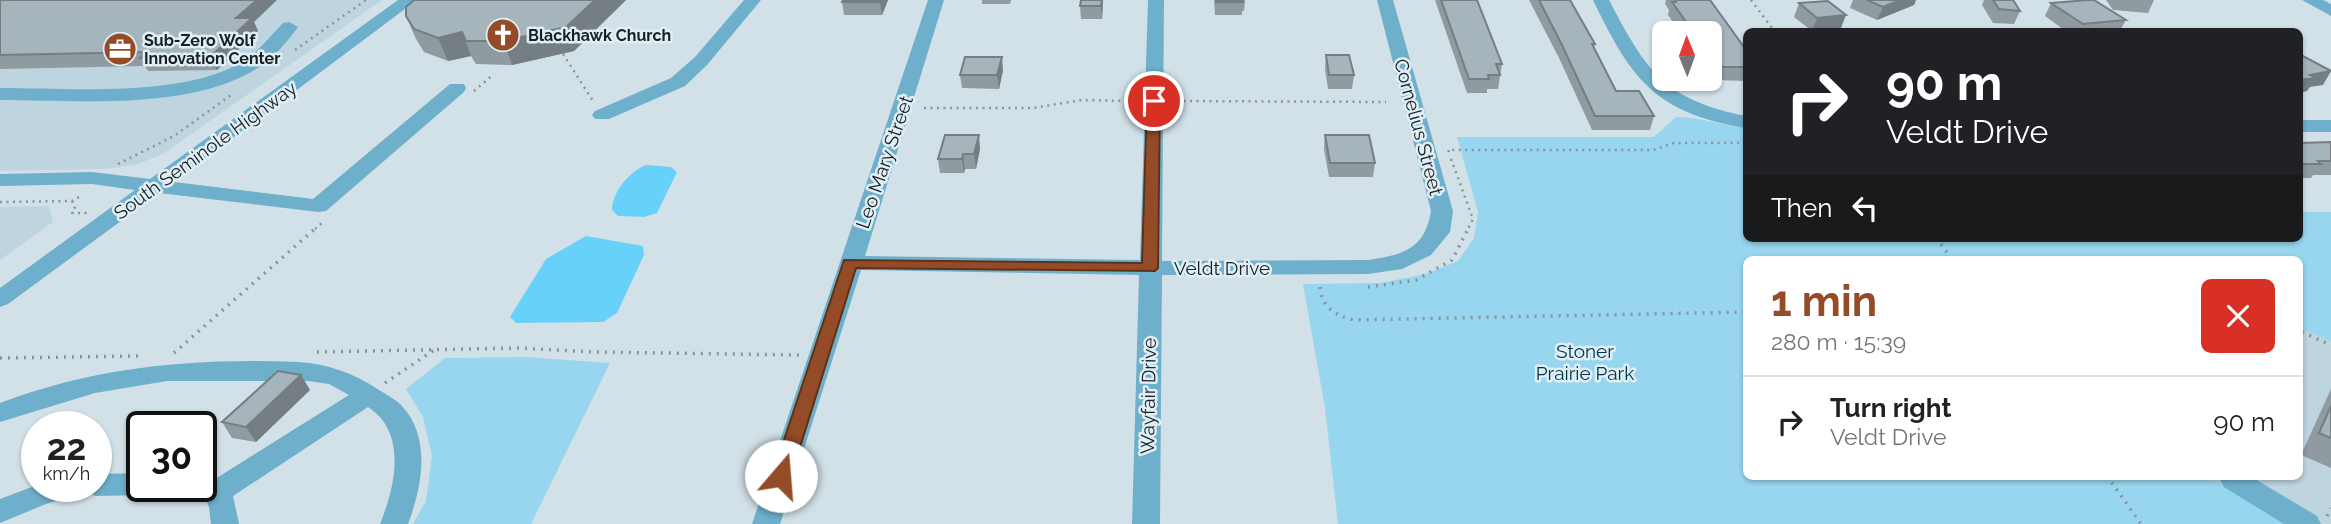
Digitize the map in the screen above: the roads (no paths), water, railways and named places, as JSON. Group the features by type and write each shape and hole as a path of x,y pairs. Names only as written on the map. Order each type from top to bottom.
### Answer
{"street":[{"name":"South Seminole Highway","path":"0,299 409,0"},
{"path":"602,115 678,82 701,61 753,0"},
{"name":"Leo Mary Street","path":"766,524 936,0"},
{"name":"Wayfair Drive","path":"1146,524 1156,0"},
{"name":"Cornelius Street","path":"1385,0 1441,211 1439,232 1423,250"},
{"path":"1601,0 1645,77 1672,98 1696,109 1743,121"},
{"path":"2310,0 2331,11"},
{"path":"0,94 200,86 249,66 289,27"},
{"path":"0,180 92,178 318,206 457,88"},
{"path":"2303,126 2331,126"},
{"name":"Veldt Drive","path":"850,263 1150,268 1368,267 1402,262 1423,250"},
{"path":"0,414 33,400 77,387 171,372 285,370 319,373 345,380 385,405 396,416 410,468 402,505 394,524"},
{"path":"217,483 368,395"},
{"path":"217,500 223,507 225,524"},
{"path":"0,512 21,502"}],"lane":[{"path":"2234,480 2307,524"}],"place":[{"name":"Blackhawk Church","path":"503,35"},
{"name":"Sub-Zero Wolf Innovation Center","path":"120,49"}],"park label":[{"name":"Stoner Prairie Park","path":"1585,362"}]}
